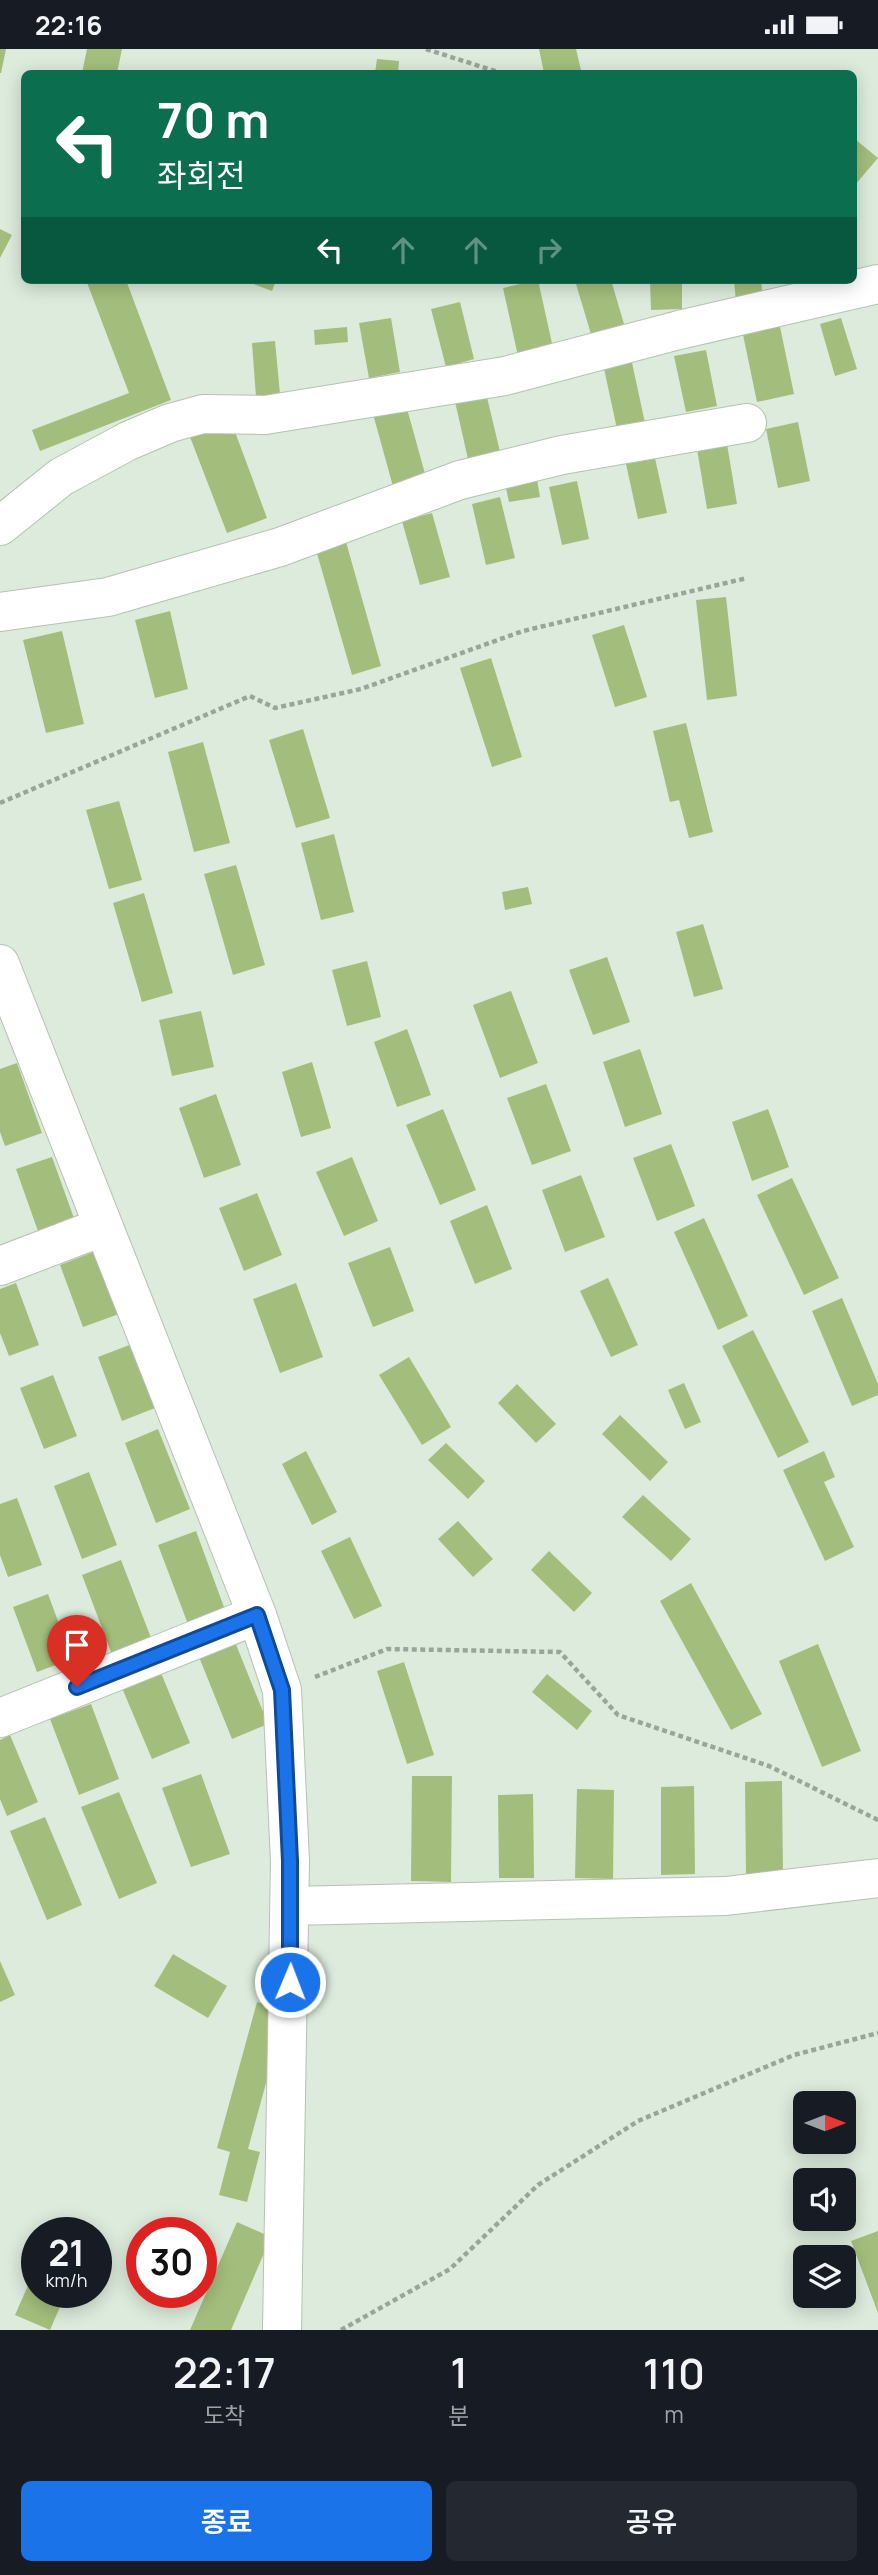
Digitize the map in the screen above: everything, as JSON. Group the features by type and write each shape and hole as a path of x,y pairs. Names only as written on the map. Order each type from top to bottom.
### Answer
{"street":[{"path":"0,526 61,477 128,442 192,417 203,414 265,415 505,376 679,330 878,283"},
{"path":"0,612 108,597 281,547 460,480 562,455 747,423"},
{"path":"0,964 257,1615 282,1690 290,1906 282,2330"},
{"path":"0,1266 102,1227"},
{"path":"0,1718 257,1615"},
{"path":"290,1906 726,1896 878,1878"}],"path":[{"path":"426,49 492,70"},
{"path":"0,803 250,696 275,708 361,689 523,631 747,578"},
{"path":"282,1690 387,1649 560,1652 618,1715 769,1766 878,1820"},
{"path":"341,2330 450,2269 538,2185 638,2121 794,2055 878,2033"}],"building":[{"path":"0,49 6,49 1,73 0,73"},
{"path":"87,49 122,49 118,70 83,70"},
{"path":"539,49 576,49 581,70 543,70"},
{"path":"377,59 399,61 398,70 375,70"},
{"path":"857,141 878,158 857,182"},
{"path":"0,229 12,235 0,258"},
{"path":"88,284 128,284 171,400 40,451 32,430 129,393"},
{"path":"254,284 275,284 272,291"},
{"path":"539,284 553,348 518,356 503,288"},
{"path":"576,284 612,284 624,324 591,334"},
{"path":"650,284 682,284 682,309 651,310"},
{"path":"734,284 761,284 763,300 736,303"},
{"path":"460,302 474,359 446,367 431,309"},
{"path":"778,317 794,394 757,402 741,325"},
{"path":"391,318 400,372 369,378 359,323"},
{"path":"841,318 857,369 835,376 820,324"},
{"path":"347,327 348,342 315,345 314,330"},
{"path":"275,341 280,394 256,397 252,343"},
{"path":"706,350 717,406 686,412 674,356"},
{"path":"631,358 645,423 617,429 603,364"},
{"path":"485,389 502,460 470,468 454,397"},
{"path":"406,405 427,481 394,490 373,414"},
{"path":"231,421 267,518 227,533 190,437"},
{"path":"798,422 810,481 778,488 766,429"},
{"path":"727,444 737,504 707,509 697,449"},
{"path":"655,458 667,513 638,519 626,464"},
{"path":"536,473 540,497 509,502 504,479"},
{"path":"577,481 589,539 562,545 549,487"},
{"path":"500,497 515,558 486,565 472,504"},
{"path":"432,513 450,577 420,585 402,521"},
{"path":"346,542 381,666 352,675 316,550"},
{"path":"726,597 737,696 707,700 696,600"},
{"path":"170,611 188,689 155,698 135,620"},
{"path":"624,625 647,697 615,707 592,635"},
{"path":"62,631 84,724 46,733 23,640"},
{"path":"491,658 522,757 492,767 460,668"},
{"path":"686,723 713,832 689,838 679,800 670,802 653,731"},
{"path":"303,729 330,818 296,828 269,740"},
{"path":"203,742 230,843 194,852 168,752"},
{"path":"119,801 142,880 109,889 86,810"},
{"path":"334,834 354,912 321,920 301,843"},
{"path":"236,865 265,965 233,975 204,874"},
{"path":"528,887 532,904 505,910 502,892"},
{"path":"144,893 173,993 142,1002 113,903"},
{"path":"703,924 723,989 694,997 676,932"},
{"path":"607,957 630,1022 593,1035 569,970"},
{"path":"367,961 381,1017 347,1026 332,970"},
{"path":"511,991 538,1063 500,1078 473,1005"},
{"path":"201,1011 214,1067 172,1076 159,1020"},
{"path":"407,1029 431,1095 397,1107 374,1042"},
{"path":"640,1049 662,1114 625,1127 603,1062"},
{"path":"312,1062 331,1128 301,1137 282,1072"},
{"path":"17,1063 42,1133 5,1146 0,1132 0,1069"},
{"path":"546,1084 571,1151 532,1165 507,1098"},
{"path":"216,1094 241,1165 204,1178 179,1108"},
{"path":"443,1109 476,1190 440,1205 406,1125"},
{"path":"768,1109 789,1167 752,1181 732,1122"},
{"path":"671,1144 695,1206 657,1221 633,1158"},
{"path":"52,1157 75,1221 39,1234 16,1169"},
{"path":"352,1157 378,1221 344,1236 316,1172"},
{"path":"581,1175 605,1237 565,1252 542,1190"},
{"path":"792,1178 839,1278 804,1295 757,1195"},
{"path":"257,1193 282,1255 244,1271 219,1208"},
{"path":"487,1205 512,1269 475,1284 450,1221"},
{"path":"704,1218 748,1316 718,1330 674,1232"},
{"path":"390,1247 414,1311 373,1327 348,1263"},
{"path":"96,1251 119,1314 83,1327 60,1265"},
{"path":"608,1278 638,1345 611,1357 580,1291"},
{"path":"16,1283 39,1345 9,1356 0,1333 0,1289"},
{"path":"296,1283 323,1357 280,1373 253,1299"},
{"path":"842,1298 878,1384 878,1395 852,1406 812,1311"},
{"path":"753,1330 809,1442 778,1458 722,1346"},
{"path":"132,1344 155,1408 122,1421 98,1357"},
{"path":"409,1357 451,1427 422,1445 379,1375"},
{"path":"53,1375 77,1436 44,1449 20,1388"},
{"path":"684,1383 701,1422 685,1429 668,1390"},
{"path":"517,1384 556,1424 536,1443 498,1403"},
{"path":"620,1415 668,1462 650,1481 602,1434"},
{"path":"158,1429 190,1509 156,1523 125,1443"},
{"path":"446,1443 485,1481 468,1499 428,1460"},
{"path":"306,1451 337,1512 312,1525 282,1464"},
{"path":"824,1451 835,1477 824,1482 854,1547 825,1561 783,1470"},
{"path":"89,1472 117,1545 82,1559 54,1486"},
{"path":"643,1495 691,1539 671,1561 622,1517"},
{"path":"17,1498 42,1565 8,1577 0,1555 0,1504"},
{"path":"458,1521 493,1559 473,1577 438,1539"},
{"path":"196,1531 228,1618 191,1632 158,1545"},
{"path":"350,1537 382,1606 354,1619 321,1551"},
{"path":"549,1551 592,1593 574,1612 531,1570"},
{"path":"121,1560 153,1643 113,1657 82,1575"},
{"path":"691,1583 762,1714 731,1730 660,1601"},
{"path":"48,1594 72,1659 37,1672 13,1607"},
{"path":"233,1637 268,1724 232,1739 197,1652"},
{"path":"818,1644 861,1751 822,1767 779,1661"},
{"path":"404,1662 434,1755 407,1764 377,1671"},
{"path":"161,1673 190,1743 152,1759 122,1688"},
{"path":"547,1674 592,1711 577,1730 532,1692"},
{"path":"91,1704 119,1779 79,1795 50,1719"},
{"path":"10,1735 38,1802 7,1816 0,1799 0,1740"},
{"path":"201,1774 230,1854 191,1867 162,1788"},
{"path":"412,1776 452,1776 451,1882 411,1881"},
{"path":"782,1781 783,1876 746,1876 745,1782"},
{"path":"694,1786 695,1874 661,1875 661,1787"},
{"path":"577,1789 614,1790 613,1879 575,1878"},
{"path":"119,1792 157,1883 119,1899 81,1807"},
{"path":"533,1794 534,1878 499,1878 498,1795"},
{"path":"45,1817 82,1905 47,1920 10,1831"},
{"path":"173,1954 227,1986 208,2018 154,1986"},
{"path":"0,1961 15,1995 0,2002"},
{"path":"257,2002 286,2010 248,2149 260,2152 247,2202 219,2195 230,2152 217,2148"},
{"path":"237,2222 271,2237 231,2330 190,2330 200,2308 217,2308 217,2268"},
{"path":"878,2231 878,2313 856,2254 856,2245 852,2245 851,2241"},
{"path":"21,2301 21,2308 60,2308 50,2330 15,2315"}],"route":[{"path":"77,1687 257,1615 282,1690 290,1861 290,1982"}]}
